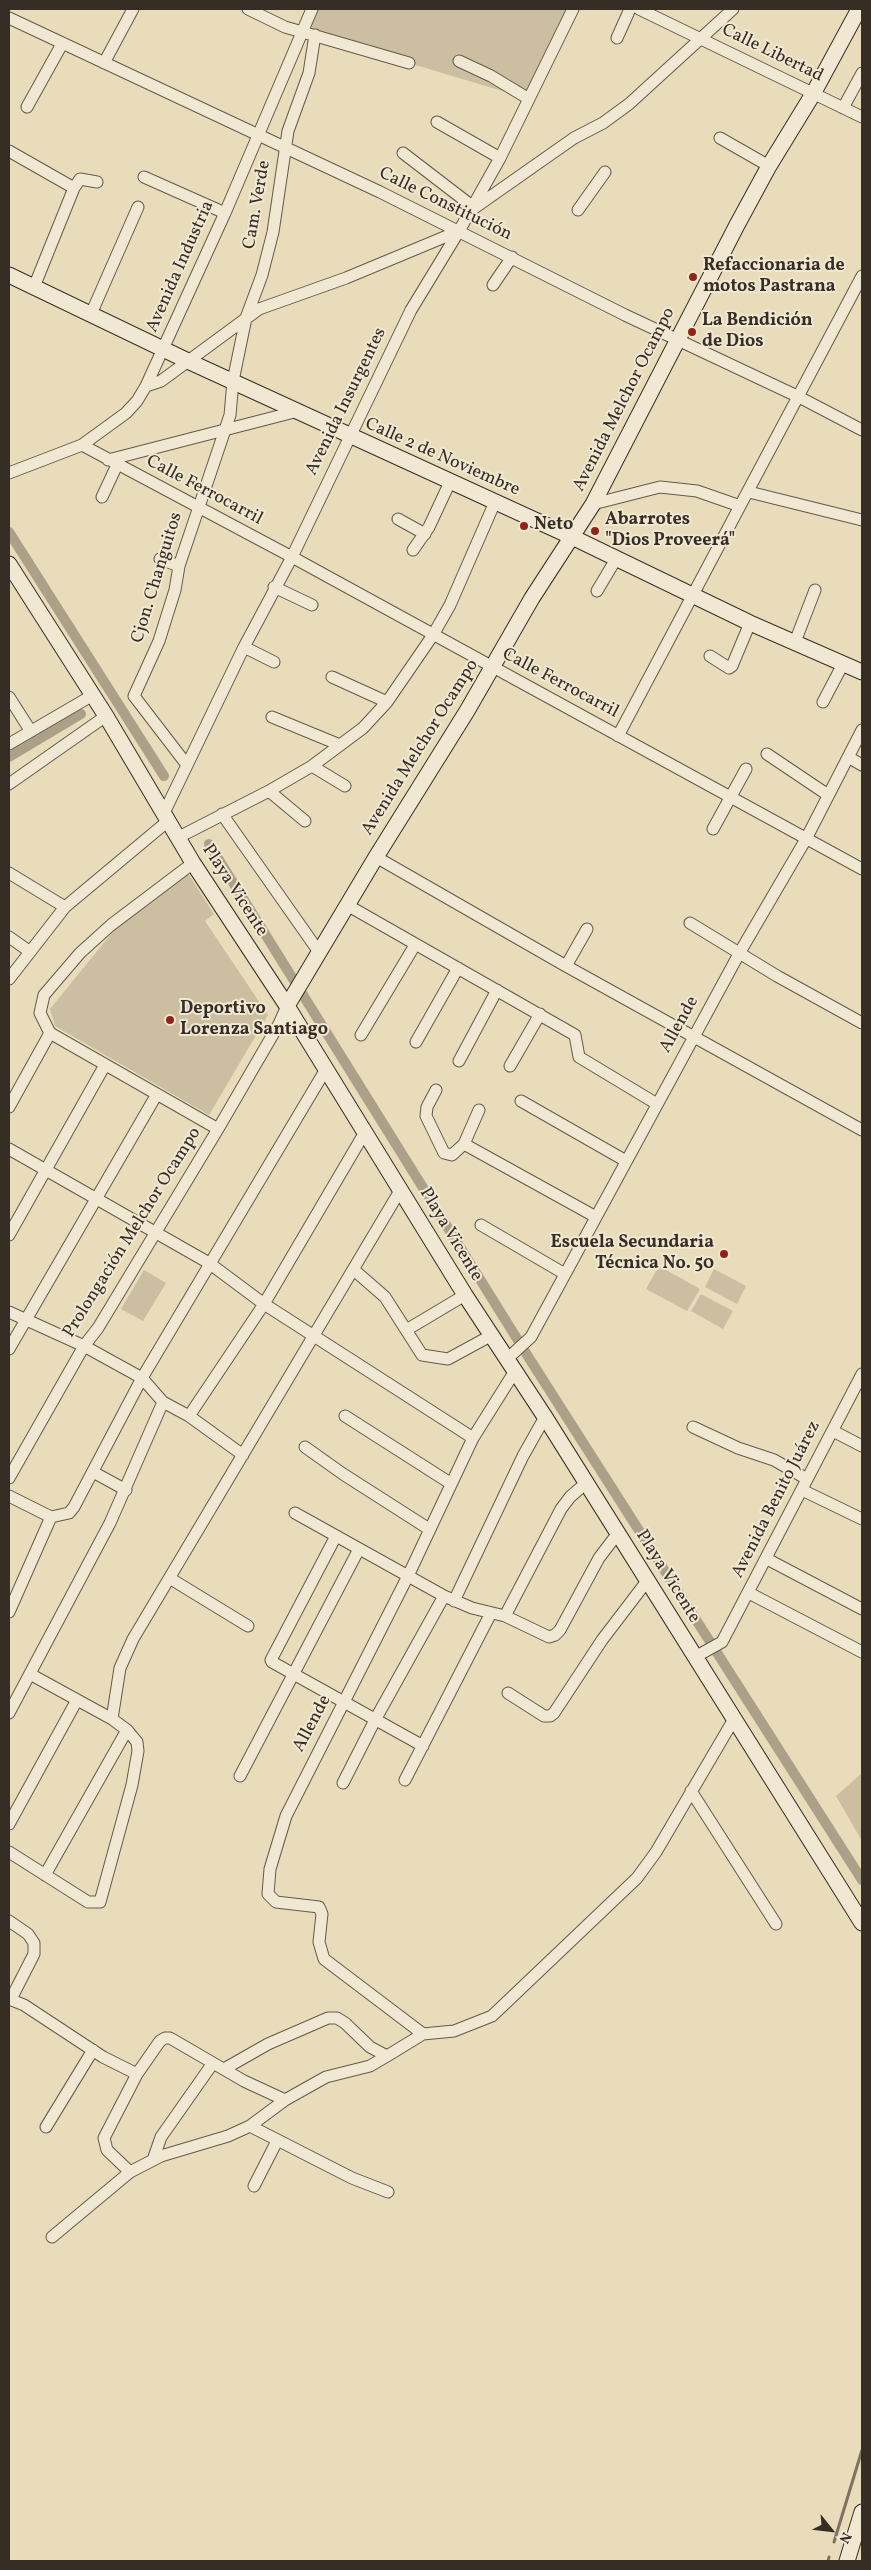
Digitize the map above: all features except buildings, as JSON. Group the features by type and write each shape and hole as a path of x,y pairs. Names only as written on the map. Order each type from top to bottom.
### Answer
{"main road":[{"name":"Avenida Melchor Ocampo","path":"290,1000 492,668 532,598 593,504 769,166 814,94 859,9"},
{"name":"Calle 2 de Noviembre","path":"9,275 190,362 572,537 750,624 862,672"},
{"name":"Playa Vicente","path":"10,568 93,695 193,863 290,1000 326,1069 364,1132 492,1335 513,1360 545,1417 647,1581 701,1654 734,1719 862,1923"},
{"path":"847,2561 862,2512"}],"street":[{"path":"104,63 133,9"},
{"path":"248,9 285,27 409,63"},
{"name":"Avenida Industria","path":"9,473 82,445 126,412 146,386 225,213 257,134 312,9"},
{"name":"Avenida Insurgentes","path":"165,818 187,765 244,647 274,587 292,557 411,310 459,231 500,158 573,9"},
{"path":"617,38 630,9"},
{"name":"Calle Libertad","path":"639,9 862,117"},
{"path":"404,153 470,209 574,138 603,123 628,104 733,9"},
{"name":"Calle Constitución","path":"9,18 286,147 678,339 799,396 862,430"},
{"name":"Cam. Verde","path":"233,381 246,318 268,254 288,131 309,73 315,35"},
{"path":"27,107 62,44"},
{"path":"459,61 491,76 529,99"},
{"path":"843,108 862,73"},
{"path":"437,122 500,158"},
{"path":"720,138 769,166"},
{"path":"9,151 74,188"},
{"path":"578,210 606,172"},
{"path":"144,177 225,213"},
{"path":"34,287 74,188 80,179 97,182"},
{"path":"91,314 138,207"},
{"path":"146,386 161,381 190,362 246,318 273,302 346,278 459,231"},
{"path":"493,285 512,257"},
{"path":"618,736 862,276"},
{"name":"Cjon. Changuitos","path":"187,765 134,696 158,641 175,590 179,566 198,506 230,415 233,381"},
{"path":"102,497 113,463 298,411"},
{"name":"Calle Ferrocarril","path":"82,445 292,557 433,636 862,869"},
{"path":"413,550 425,534 450,482"},
{"path":"593,504 660,487 697,491 740,506"},
{"path":"749,492 862,520"},
{"path":"177,838 269,791 312,766 363,728 387,702 433,636 450,605 495,502"},
{"path":"398,519 425,534"},
{"path":"160,559 179,566"},
{"path":"597,591 616,559"},
{"path":"274,587 312,605"},
{"path":"795,642 815,590"},
{"path":"710,656 730,668 750,624"},
{"path":"244,647 274,662"},
{"path":"823,702 843,664"},
{"path":"332,678 387,702"},
{"path":"9,744 30,730 93,695"},
{"path":"9,697 30,730"},
{"path":"9,784 106,716"},
{"path":"272,717 340,745"},
{"name":"Allende","path":"423,2034 324,1958 319,1942 322,1914 319,1907 276,1902 268,1894 270,1869 286,1816 408,1576 450,1483 513,1360 530,1337 565,1274 740,952 806,839 861,733"},
{"path":"767,754 828,795"},
{"path":"848,757 862,765"},
{"path":"312,766 345,786"},
{"path":"713,829 746,769"},
{"path":"269,791 305,820"},
{"path":"222,814 318,952"},
{"path":"9,979 65,907 165,818"},
{"path":"376,856 566,966 862,1130"},
{"path":"193,863 110,925 54,980 40,1004 40,1013 50,1034 215,1127"},
{"path":"9,872 65,907"},
{"path":"347,905 575,1035 579,1057 657,1104"},
{"path":"690,923 777,976 862,1023"},
{"path":"566,966 587,929"},
{"path":"9,937 30,951"},
{"path":"361,1035 415,945"},
{"path":"416,1042 458,968"},
{"path":"459,1061 497,990"},
{"name":"Prolongación Melchor Ocampo","path":"9,1478 84,1346 98,1328 215,1127 279,1024 290,1000"},
{"path":"510,1066 540,1014"},
{"path":"9,1107 50,1034"},
{"path":"9,1234 105,1065"},
{"path":"9,1496 50,1518 69,1513 93,1472 142,1378 326,1069"},
{"path":"436,1090 428,1106 426,1116 444,1154 452,1154 464,1144 479,1110"},
{"path":"9,1349 157,1094"},
{"path":"521,1101 626,1161"},
{"path":"189,1416 264,1304 364,1132"},
{"path":"464,1144 596,1218"},
{"path":"9,1149 98,1198 209,1263 264,1304 473,1438"},
{"path":"112,1719 120,1668 133,1639 171,1579 401,1189"},
{"path":"481,1225 565,1274"},
{"path":"354,1270 386,1297 408,1329 415,1348 422,1355 448,1360 492,1335"},
{"path":"408,1329 466,1295"},
{"path":"9,1312 84,1346 142,1378 163,1402 189,1416 243,1455"},
{"name":"Avenida Benito Juárez","path":"701,1654 722,1642 861,1379"},
{"path":"9,1713 126,1490 163,1402"},
{"path":"345,1416 450,1483"},
{"path":"343,1783 375,1720 449,1599 545,1417"},
{"path":"693,1427 738,1448 774,1460 807,1479"},
{"path":"833,1431 862,1446"},
{"path":"305,1447 343,1474 429,1529"},
{"path":"93,1472 126,1490"},
{"path":"505,1616 560,1509 570,1496 586,1483"},
{"path":"802,1490 862,1519"},
{"path":"295,1513 449,1599 505,1616 549,1637 555,1635 599,1558 618,1534"},
{"path":"9,1612 50,1518"},
{"path":"336,1536 271,1660 423,1746"},
{"path":"240,1776 359,1549"},
{"path":"767,1559 862,1609"},
{"path":"171,1579 248,1626"},
{"path":"508,1693 544,1716 550,1716 554,1713 602,1640 647,1581"},
{"path":"748,1594 862,1652"},
{"path":"405,1780 491,1613"},
{"path":"9,1852 88,1902 94,1904 103,1899 132,1785 138,1751 138,1742 127,1730 112,1719 30,1674"},
{"path":"9,1824 77,1700"},
{"path":"52,2237 130,2172 153,2160 228,2136 250,2126 285,2100 326,2077 370,2066 423,2034 454,2031 492,2016 637,1878 656,1852 734,1719"},
{"path":"45,1875 127,1730"},
{"path":"692,1790 776,1924"},
{"path":"9,1921 28,1934 34,1942 31,1961 10,1999 36,2012 93,2050 137,2074"},
{"path":"224,2069 268,2044 328,2018 336,2018 345,2023 370,2047 387,2056"},
{"path":"130,2172 107,2150 104,2138 137,2074 160,2041 165,2038 170,2038 264,2091 285,2100"},
{"path":"46,2127 93,2050"},
{"path":"153,2160 161,2137 213,2063"},
{"path":"250,2126 352,2178 388,2192"},
{"path":"254,2186 277,2141"}],"shaded area":[{"path":"312,9 576,9 529,99 302,31"},
{"path":"187,872 214,914 205,921 268,1015 209,1115 55,1026 50,1009 115,929"},
{"path":"659,1266 700,1289 687,1311 646,1289"},
{"path":"714,1269 746,1286 737,1304 705,1287"},
{"path":"144,1270 166,1283 143,1321 121,1309"},
{"path":"701,1294 733,1311 723,1329 691,1311"},
{"path":"862,1773 862,1841 836,1796"}],"waterway":[{"path":"9,532 164,776"},
{"path":"9,757 81,714"},
{"path":"209,844 529,1358 862,1880"},
{"path":"834,2542 862,2450"},
{"path":"828,2561 829,2557"}],"place":[{"name":"Refaccionaria de motos Pastrana","path":"693,277"},
{"name":"La Bendición de Dios","path":"692,332"},
{"name":"Neto","path":"524,526"},
{"name":"Abarrotes \"Dios Proveerá\"","path":"595,531"},
{"name":"Deportivo Lorenza Santiago","path":"170,1020"},
{"name":"Escuela Secundaria Técnica No. 50","path":"724,1254"}]}
